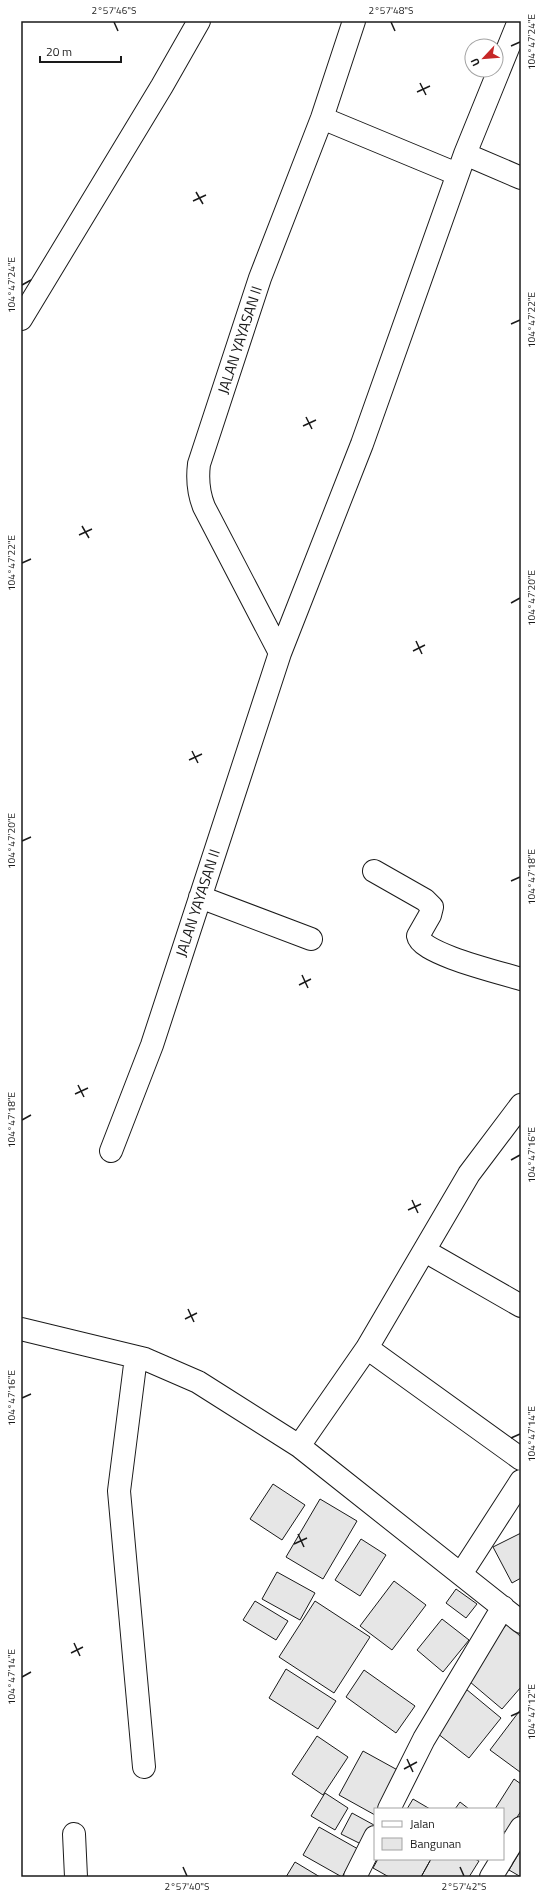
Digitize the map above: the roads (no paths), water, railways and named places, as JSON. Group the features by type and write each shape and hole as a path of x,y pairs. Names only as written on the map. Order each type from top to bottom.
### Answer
{"street":[{"path":"21,319 162,86 199,21"},
{"name":"JALAN YAYASAN II","path":"280,653 204,507 197,485 199,464 260,278 322,118 354,21"},
{"name":"JALAN YAYASAN II","path":"111,1151 152,1045 280,653 362,444 457,174 519,21"},
{"path":"322,118 457,174"},
{"path":"465,154 521,178"},
{"path":"374,871 425,900 432,907 430,915 418,936 420,943 424,946 437,953 521,979"},
{"path":"200,897 311,938"},
{"path":"299,1446 367,1348 469,1174 521,1106"},
{"path":"425,1251 521,1306"},
{"path":"21,1329 136,1357 169,1368 198,1382 299,1446 461,1574 515,1612 424,1739 390,1808"},
{"path":"367,1348 521,1459"},
{"path":"136,1357 119,1491 144,1767"},
{"path":"461,1574 521,1481"},
{"path":"504,1855 521,1828"},
{"path":"74,1834 76,1877"},
{"path":"354,1877 374,1839"},
{"path":"491,1877 501,1860"}]}
